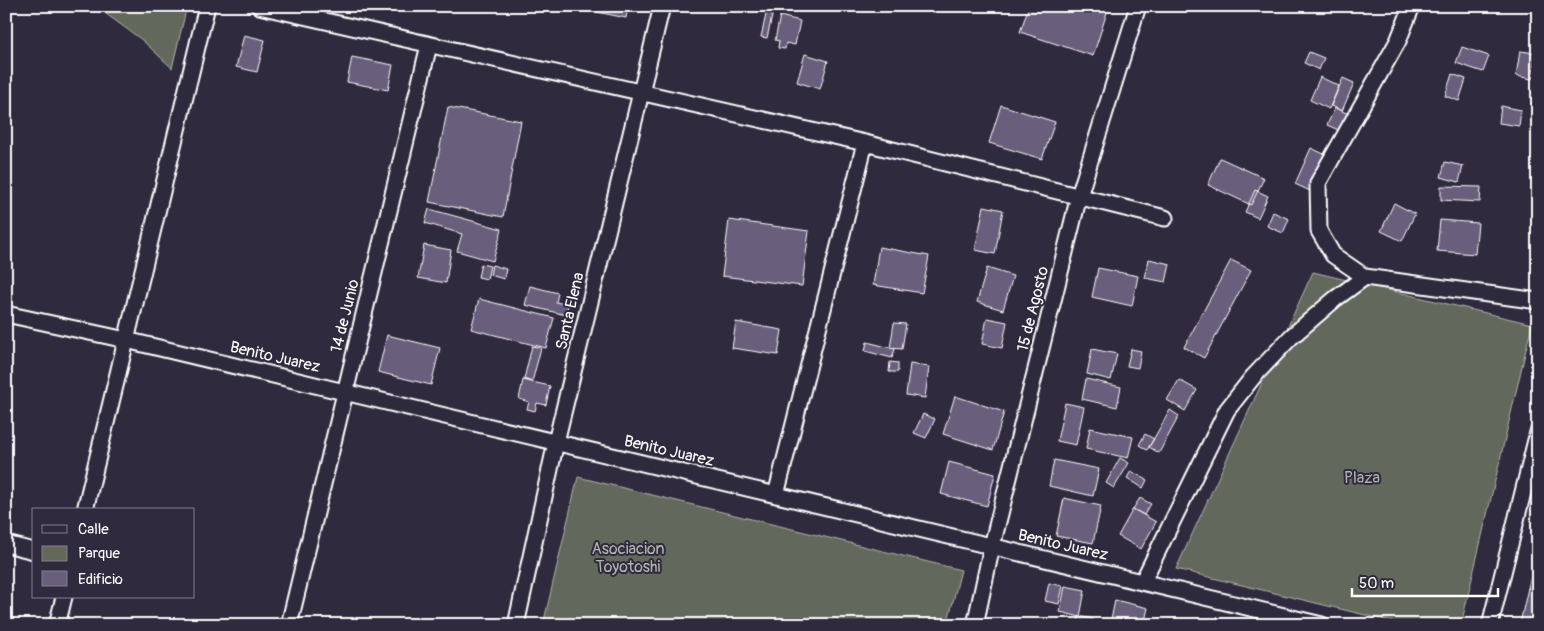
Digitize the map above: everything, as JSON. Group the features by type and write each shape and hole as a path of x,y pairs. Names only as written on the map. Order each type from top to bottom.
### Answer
{"street":[{"path":"85,508 207,6"},
{"path":"259,6 865,143 1165,218"},
{"name":"Santa Elena","path":"516,625 556,442 662,6"},
{"name":"15 de Agosto","path":"975,625 992,546 1079,196 1138,6"},
{"path":"1412,6 1398,41 1318,183 1319,231 1334,255 1364,277 1538,302"},
{"name":"14 de Junio","path":"288,625 429,45"},
{"path":"776,495 865,143"},
{"path":"1143,581 1227,410 1253,376 1291,337 1334,299 1364,277"},
{"name":"Benito Juarez","path":"6,314 126,340 1322,625"},
{"path":"1490,625 1538,432"},
{"path":"6,544 32,550"},
{"path":"57,625 64,598"}],"green space":[{"path":"95,6 187,6 172,68 142,40"},
{"name":"Plaza","path":"1313,272 1532,324 1461,625 1406,625 1176,569"},
{"name":"Asociacion Toyotoshi","path":"578,477 961,570 947,625 543,625"}],"building":[{"path":"583,6 628,6 626,18 583,9"},
{"path":"1029,6 1109,6 1093,56 1020,32"},
{"path":"767,10 773,12 767,38 761,37"},
{"path":"780,16 800,21 795,45 786,43 785,49 778,48 779,41 775,40"},
{"path":"244,35 265,40 257,72 236,67"},
{"path":"1462,47 1489,56 1483,72 1456,63"},
{"path":"1520,51 1536,53 1532,79 1516,76"},
{"path":"1309,52 1324,58 1319,70 1304,63"},
{"path":"805,54 828,61 820,89 797,82"},
{"path":"352,57 393,65 388,90 347,82"},
{"path":"1452,74 1466,79 1459,101 1445,96"},
{"path":"1320,77 1339,86 1329,109 1310,100"},
{"path":"1343,78 1354,83 1342,111 1331,106"},
{"path":"1538,81 1538,108 1531,106"},
{"path":"1001,105 1055,122 1042,159 989,143"},
{"path":"1501,106 1521,110 1519,126 1499,123"},
{"path":"448,107 521,121 503,217 429,202"},
{"path":"1335,108 1351,115 1343,132 1327,125"},
{"path":"1311,148 1326,155 1310,191 1295,184"},
{"path":"1220,158 1264,178 1251,205 1208,185"},
{"path":"1445,162 1463,166 1459,182 1441,177"},
{"path":"1441,186 1481,187 1480,202 1441,200"},
{"path":"1255,190 1268,196 1258,218 1245,212"},
{"path":"1394,203 1415,214 1402,241 1381,231"},
{"path":"984,206 1003,210 995,254 975,250"},
{"path":"429,209 502,229 493,261 457,251 462,234 425,223"},
{"path":"1273,212 1289,219 1283,233 1267,226"},
{"path":"729,220 809,231 802,286 722,276"},
{"path":"1440,220 1478,223 1475,254 1437,251"},
{"path":"424,245 451,250 446,283 418,278"},
{"path":"879,247 929,256 922,293 873,285"},
{"path":"1149,259 1170,264 1166,282 1145,278"},
{"path":"1231,260 1251,270 1204,358 1184,347"},
{"path":"481,264 490,266 487,279 478,277"},
{"path":"492,265 506,269 504,279 490,275"},
{"path":"987,268 1013,276 1003,310 977,302"},
{"path":"1098,268 1138,276 1132,306 1092,297"},
{"path":"530,286 558,293 556,302 568,305 566,315 525,305"},
{"path":"479,299 554,318 546,348 471,329"},
{"path":"987,318 1007,322 1002,348 982,344"},
{"path":"736,322 782,330 778,355 732,348"},
{"path":"894,323 906,324 902,349 890,348"},
{"path":"387,335 440,348 431,385 378,372"},
{"path":"867,342 895,349 892,358 865,351"},
{"path":"532,346 541,348 532,382 524,379"},
{"path":"1092,349 1117,354 1111,380 1087,374"},
{"path":"1131,349 1141,351 1138,368 1127,366"},
{"path":"890,362 898,363 898,372 889,372"},
{"path":"910,364 929,367 925,398 906,395"},
{"path":"1086,379 1121,387 1117,407 1082,399"},
{"path":"523,380 550,386 546,405 537,403 535,411 527,409 529,402 519,399"},
{"path":"1179,380 1197,390 1185,411 1167,400"},
{"path":"955,396 1004,412 993,450 943,434"},
{"path":"1065,403 1084,407 1076,445 1057,441"},
{"path":"1170,410 1179,416 1159,453 1149,447"},
{"path":"923,414 935,419 926,438 914,433"},
{"path":"1090,428 1133,437 1128,458 1086,449"},
{"path":"1145,434 1154,439 1147,450 1139,445"},
{"path":"1120,458 1129,463 1114,488 1106,483"},
{"path":"1054,460 1099,469 1093,496 1049,486"},
{"path":"949,462 995,474 987,506 941,494"},
{"path":"1131,471 1147,480 1143,488 1127,478"},
{"path":"1064,498 1101,506 1093,543 1056,536"},
{"path":"1140,498 1151,504 1144,515 1133,509"},
{"path":"1133,509 1156,522 1141,549 1118,536"},
{"path":"1535,560 1538,560 1538,590 1528,588"},
{"path":"1049,583 1063,586 1059,604 1045,601"},
{"path":"1065,586 1085,590 1080,617 1060,612"},
{"path":"1528,588 1538,590 1538,625 1520,623"},
{"path":"1115,600 1148,608 1144,625 1110,625"},
{"path":"1079,616 1093,619 1092,625 1077,625"}]}
